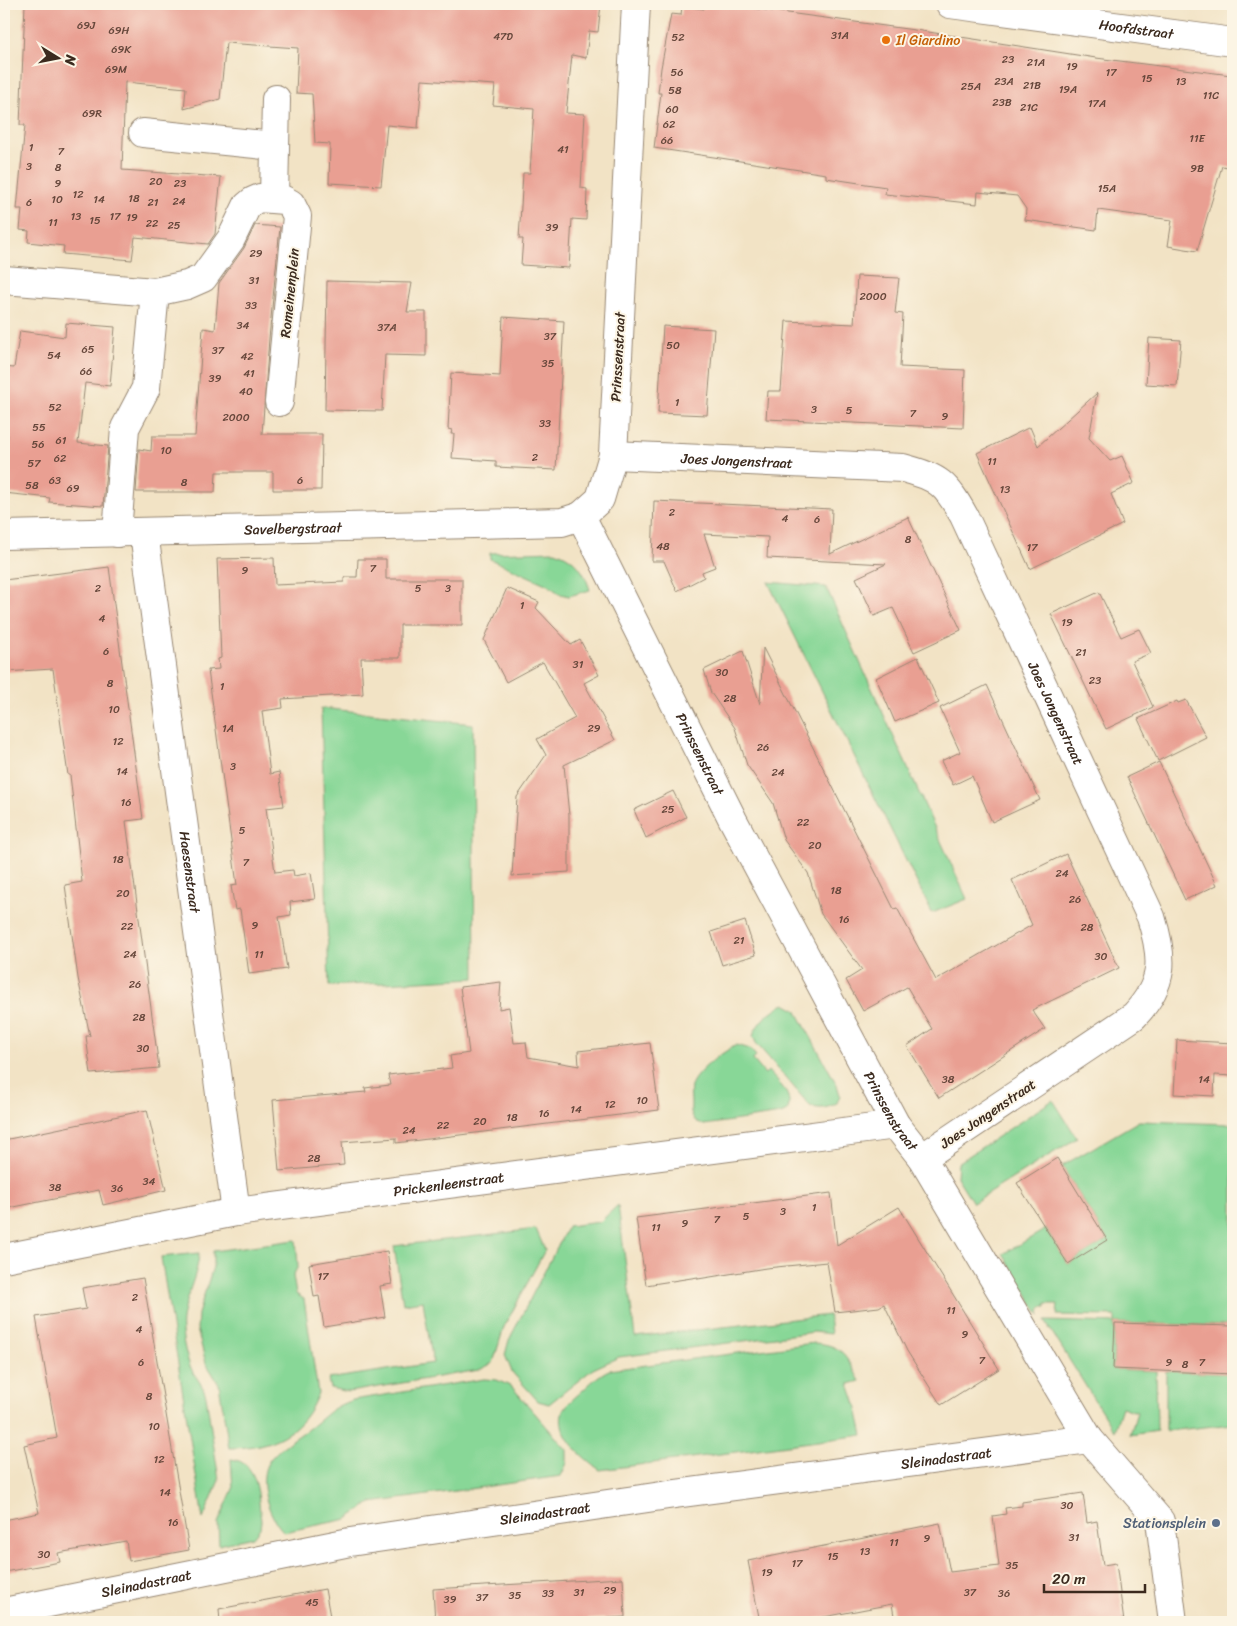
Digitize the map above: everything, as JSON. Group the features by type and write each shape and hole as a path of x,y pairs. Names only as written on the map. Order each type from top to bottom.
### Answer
{"street":[{"name":"Prinssenstraat","path":"636,4 613,455 600,499 581,516 733,820 896,1125 922,1158 1089,1439"},
{"name":"Hoofdstraat","path":"950,4 1233,42"},
{"path":"4,280 155,292 187,285 202,278 231,239 247,206 260,198 274,198 276,99"},
{"path":"143,133 275,146"},
{"name":"Romeinenplein","path":"274,198 291,204 297,216 279,402"},
{"path":"117,534 125,428 146,388 155,292"},
{"name":"Joes Jongenstraat","path":"613,455 903,468 933,477 950,491 964,516 1150,917 1160,946 1160,969 1156,984 1148,1001 1134,1016 922,1158"},
{"name":"Savelbergstraat","path":"4,535 144,534 562,522 581,516"},
{"name":"Haesenstraat","path":"144,534 236,1212"},
{"name":"Prickenleenstraat","path":"4,1258 236,1212 896,1125"},
{"path":"1089,1439 1160,1521 1173,1622"},
{"name":"Sleinadastraat","path":"4,1612 350,1542 704,1490 1089,1439"}],"green space":[{"path":"555,551 568,557 578,566 585,576 590,590 569,596 560,594 548,585 490,559 490,553"},
{"path":"768,582 826,587 967,899 932,913"},
{"path":"321,708 473,724 475,978 329,986"},
{"path":"785,1004 796,1010 837,1085 840,1095 837,1103 834,1105 821,1108 810,1106 756,1043 753,1036 761,1021 775,1009"},
{"path":"737,1045 750,1049 756,1056 753,1060 765,1074 768,1071 784,1090 789,1100 787,1111 781,1114 704,1125 692,1116 691,1086 704,1068 718,1056"},
{"path":"1053,1100 1077,1138 973,1203 957,1177 958,1163"},
{"path":"1139,1121 1229,1124 1233,1122 1233,1326 1115,1323 1115,1316 1057,1315 1058,1304 1046,1304 1046,1307 1041,1307 1040,1315 1003,1254 1046,1229 1068,1264 1107,1240 1062,1166"},
{"path":"618,1205 635,1337 829,1315 831,1334 814,1332 619,1357 593,1369 549,1404 538,1401 512,1372 505,1355 509,1340 568,1226 600,1222"},
{"path":"536,1229 545,1250 504,1327 493,1363 479,1370 349,1392 330,1388 328,1379 433,1363 423,1301 403,1304 394,1246"},
{"path":"296,1240 298,1266 293,1276 296,1294 304,1299 318,1393 304,1419 283,1436 258,1445 229,1448 219,1384 206,1363 197,1329 198,1314 213,1267 213,1251"},
{"path":"199,1253 196,1273 183,1312 182,1332 192,1370 206,1396 219,1480 203,1519 161,1257"},
{"path":"1045,1321 1115,1323 1113,1369 1156,1371 1157,1431 1130,1435 1137,1412 1122,1407 1114,1431"},
{"path":"814,1343 832,1346 843,1354 860,1381 849,1384 863,1435 600,1470 572,1445 563,1428 561,1419 567,1405 601,1374 609,1370"},
{"path":"1166,1371 1233,1374 1233,1424 1166,1431"},
{"path":"484,1379 497,1380 512,1387 567,1450 567,1463 561,1476 371,1503 347,1519 284,1532 279,1526 266,1498 264,1488 265,1469 277,1452 329,1412 353,1400"},
{"path":"231,1459 248,1467 252,1474 258,1493 261,1521 260,1528 253,1537 219,1545 218,1523 233,1489"}],"building":[{"path":"25,4 601,4 598,32 589,31 586,58 572,55 566,113 585,114 581,188 587,189 586,220 572,219 569,268 521,265 523,239 519,239 523,173 530,173 534,109 493,105 495,85 422,80 418,128 387,125 381,186 329,183 330,144 315,143 312,94 296,93 298,48 226,43 220,99 184,109 186,88 125,82 122,170 221,177 215,234 208,244 135,237 132,260 63,254 64,246 28,242 29,231 20,230 22,209 17,209 25,125 20,125"},
{"path":"705,4 721,4 922,31 1096,58 1231,75 1229,91 1233,92 1233,168 1222,166 1197,251 1168,246 1172,220 1098,210 1096,230 1025,220 1026,209 1017,196 978,192 977,204 885,194 886,187 826,178 826,174 654,148 661,93 658,93 661,68 671,14 681,15 682,6 704,9"},
{"path":"255,225 280,227 262,434 322,434 321,490 273,490 273,472 216,472 215,492 136,492 139,449 151,451 152,436 195,436 203,328 215,330 219,283 244,248"},
{"path":"857,276 899,278 895,313 903,314 900,367 965,370 963,428 766,419 768,391 781,391 786,321 854,324"},
{"path":"327,281 412,283 407,312 426,312 426,356 385,355 382,411 325,410"},
{"path":"503,317 564,321 556,470 496,467 496,461 452,458 454,434 451,434 452,430 448,429 451,373 500,376"},
{"path":"66,323 115,327 110,386 85,383 78,443 108,446 103,506 49,502 50,498 4,493 4,469 8,435 4,435 4,367 14,368 20,331 65,337"},
{"path":"663,326 714,329 707,415 658,413"},
{"path":"1149,338 1181,340 1177,386 1146,384"},
{"path":"1097,393 1089,438 1110,461 1122,456 1134,483 1111,494 1123,524 1030,569 977,453 1030,427 1038,446"},
{"path":"654,501 832,509 830,554 908,517 961,630 914,652 893,608 874,616 856,578 886,564 767,558 768,537 704,534 715,567 702,572 704,577 677,591 664,561 652,561"},
{"path":"274,558 275,585 344,582 344,577 357,577 358,559 386,559 386,579 462,579 462,625 400,625 400,658 361,658 363,694 282,699 283,708 262,711 270,774 279,772 284,806 266,808 275,872 293,870 294,876 311,873 315,899 290,902 291,915 279,917 287,969 249,974 240,909 235,910 231,886 237,885 208,670 219,669 218,659 221,658 217,559"},
{"path":"109,567 143,819 126,821 159,1068 91,1074 86,1036 90,1036 78,978 65,885 82,882 70,775 68,775 53,669 4,672 4,580"},
{"path":"507,588 539,602 536,608 571,645 580,640 599,675 584,683 615,740 564,765 569,815 569,872 512,876 517,797 546,755 537,739 575,718 543,662 506,682 484,640"},
{"path":"1099,592 1121,637 1139,629 1151,653 1132,661 1153,707 1106,729 1051,614"},
{"path":"763,648 894,909 897,908 936,980 1032,925 1012,880 1066,854 1119,968 1032,1010 1045,1029 939,1098 907,1046 932,1029 907,987 863,1011 846,980 862,970 821,914 808,873 784,840 773,803 747,765 735,728 711,693 704,670 743,651 760,704"},
{"path":"918,657 939,703 895,722 876,678"},
{"path":"987,685 1040,800 992,822 972,776 953,785 941,761 960,752 940,708"},
{"path":"1186,700 1206,737 1158,761 1138,719 1177,701 1178,703"},
{"path":"1159,762 1217,885 1185,900 1127,777"},
{"path":"673,791 686,817 646,838 634,810"},
{"path":"745,921 756,955 722,965 711,932"},
{"path":"501,982 499,1009 509,1007 514,1043 526,1042 528,1057 579,1066 578,1051 650,1043 659,1110 396,1143 396,1138 342,1142 344,1165 279,1171 273,1100 366,1092 365,1088 390,1085 388,1075 452,1068 450,1056 469,1053 460,987"},
{"path":"1177,1040 1233,1043 1233,1076 1215,1075 1214,1096 1174,1094"},
{"path":"147,1110 166,1190 103,1205 99,1190 4,1209 4,1140"},
{"path":"1057,1158 1107,1240 1068,1264 1017,1183"},
{"path":"831,1193 837,1245 899,1207 999,1369 941,1405 907,1351 884,1304 879,1307 835,1312 827,1262 766,1268 646,1285 636,1218"},
{"path":"387,1251 392,1284 380,1286 385,1317 324,1327 319,1296 314,1297 309,1264"},
{"path":"143,1278 189,1550 129,1561 126,1541 58,1553 60,1562 4,1572 4,1520 39,1513 24,1445 57,1438 36,1317 86,1309 82,1288"},
{"path":"1115,1323 1233,1326 1233,1374 1113,1369"},
{"path":"1083,1493 1087,1523 1097,1521 1103,1565 1116,1563 1124,1622 895,1622 892,1604 798,1622 760,1622 748,1561 940,1523 950,1572 999,1566 993,1516 1006,1514 1005,1508 1022,1506 1022,1502"},
{"path":"623,1578 625,1617 549,1622 435,1622 433,1589"},
{"path":"325,1589 331,1622 220,1622 219,1609"}],"place":[{"name":"Il Giardino","path":"886,40"},
{"name":"Stationsplein","path":"1216,1523"}]}
